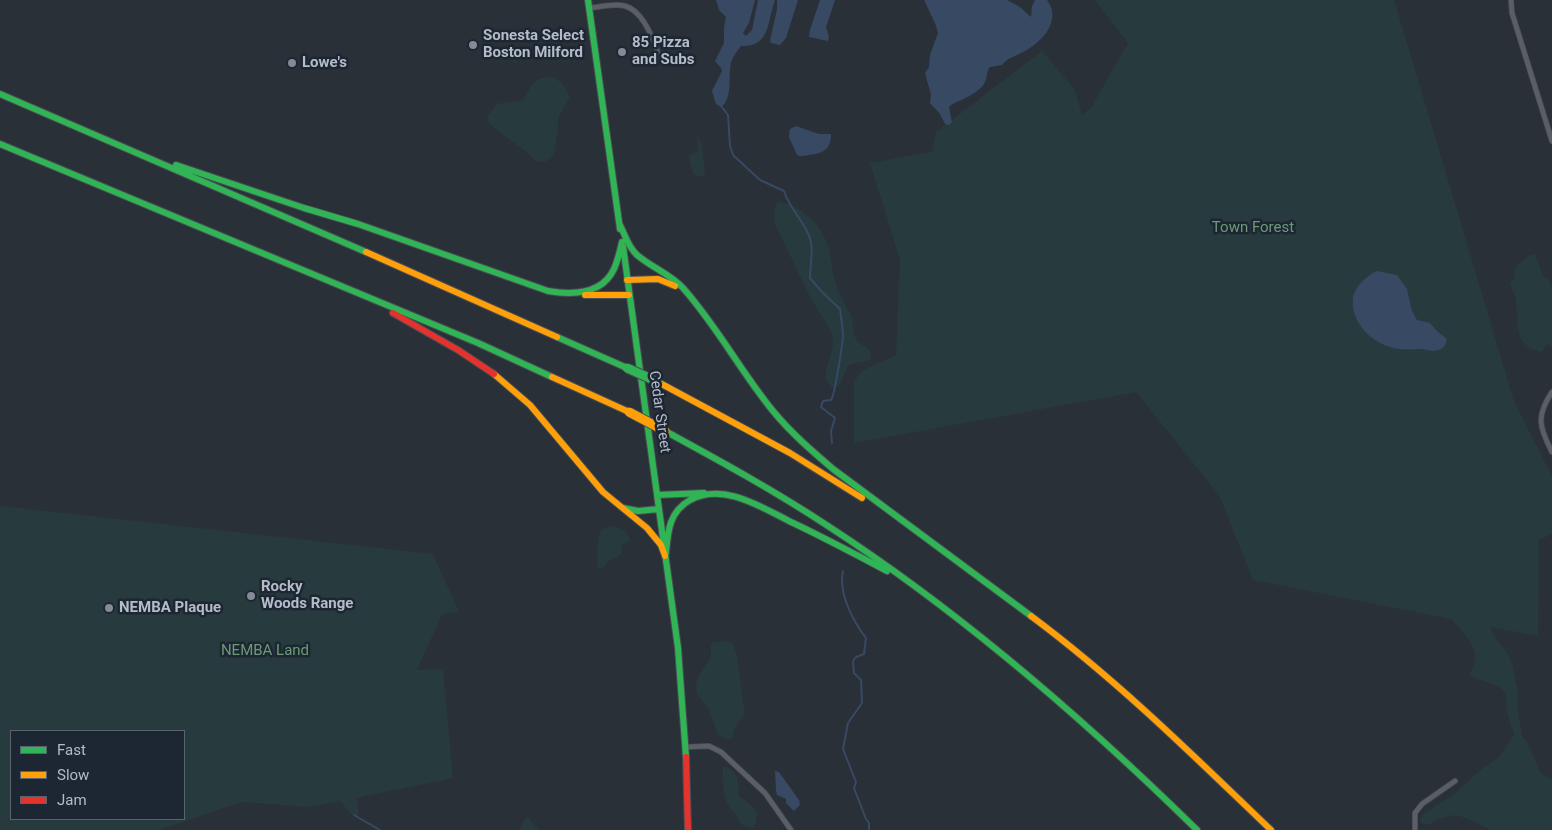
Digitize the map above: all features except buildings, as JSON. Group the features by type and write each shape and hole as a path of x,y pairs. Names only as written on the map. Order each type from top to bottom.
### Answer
{"main road":[{"name":"Cedar Street","path":"589,4 678,648 686,746 688,830"},
{"path":"0,94 392,263 658,382 790,453 932,543"},
{"path":"0,144 529,365 629,412 736,470 850,539 919,589 1034,678 1122,757 1197,830"},
{"path":"114,144 245,189 358,224 548,290 574,294 629,295"},
{"path":"620,225 629,246 636,254 673,279 688,295 772,411 790,431 833,469 1066,642 1152,717 1271,830"},
{"path":"574,294 596,288 608,279 615,266 622,242"},
{"path":"627,280 656,278 671,283 688,295"},
{"path":"349,289 474,359 519,394 539,415 601,491 652,533 662,545 665,556"},
{"path":"657,495 712,493 752,503 826,538 919,589"},
{"path":"665,556 670,524 675,513 688,502 712,493"},
{"path":"616,504 638,511 659,509"}],"street":[{"path":"1511,0 1512,12 1552,142"},
{"path":"589,4 620,5 633,10 652,36 660,60"},
{"path":"1552,392 1545,403 1540,422 1545,439 1552,452"},
{"path":"686,746 709,746 725,754 762,791 791,830"},
{"path":"1415,830 1415,813 1422,804 1455,781"}],"green space":[{"name":"Town Forest","path":"1095,0 1394,0 1514,401 1552,476 1552,534 1539,540 1538,636 1491,627 1492,632 1508,654 1512,664 1518,691 1517,706 1522,736 1527,742 1541,774 1552,779 1552,830 1490,830 1474,821 1456,815 1441,818 1427,825 1420,822 1422,815 1454,794 1483,768 1499,757 1514,735 1508,715 1505,692 1499,687 1470,676 1475,661 1474,650 1468,638 1451,619 1253,580 1219,495 1136,392 854,443 854,381 862,371 896,355 900,260 870,163 932,152 936,132 1042,51 1075,90 1082,115 1091,108 1128,43"},
{"path":"549,77 556,79 562,84 570,97 559,116 555,151 545,162 537,162 489,123 487,116 497,104 523,100 535,82"},
{"path":"698,137 702,144 705,174 699,177 693,173 689,158 690,155 698,152"},
{"path":"778,202 795,207 803,212 822,232 829,249 838,290 852,318 855,337 871,352 870,360 848,365 841,383 836,388 832,388 825,378 833,345 832,333 810,297 775,224 774,209"},
{"path":"1535,254 1543,276 1549,280 1552,288 1552,348 1547,344 1543,351 1540,352 1531,349 1521,339 1515,298 1510,284 1515,277 1514,270 1518,264"},
{"name":"NEMBA Land","path":"0,506 433,554 459,612 442,614 417,670 443,669 453,778 356,798 358,816 351,814 340,801 310,807 241,802 159,830 0,830"},
{"path":"609,526 625,531 630,540 621,546 622,554 608,561 600,569 597,567 598,538 601,530"},
{"path":"726,641 733,644 737,655 744,708 744,715 735,727 732,738 728,740 718,735 709,710 697,694 696,687 697,679 711,656 711,644"},
{"path":"723,766 732,770 738,780 738,795 751,805 756,812 754,828 746,827 742,824 728,805 724,791"},
{"path":"528,817 539,830 520,830 525,818"}],"water":[{"path":"716,0 755,0 749,23 743,33 746,36 752,30 758,0 775,0 769,24 763,37 751,45 741,46 733,58 730,68 729,93 725,104 721,107 716,104 712,91 722,71 715,61 724,43 726,17 719,10"},
{"path":"777,0 798,0 786,38 780,45 770,41 777,9"},
{"path":"820,0 835,0 826,27 829,37 828,41 809,37"},
{"path":"924,0 1007,0 1020,7 1031,17 1032,6 1035,0 1047,0 1052,9 1052,19 1044,36 1036,44 1008,59 1002,65 990,67 983,86 949,107 952,122 949,125 945,124 940,114 930,103 931,95 925,73 929,67 930,55 938,33"},
{"path":"796,126 819,134 831,134 830,144 825,150 818,153 803,156 797,155 789,137 790,129"},
{"path":"1377,271 1397,275 1407,289 1412,311 1417,320 1430,323 1447,339 1443,347 1434,351 1391,347 1373,339 1366,332 1356,317 1353,308 1353,298 1362,282"},
{"path":"775,771 779,772 799,800 800,805 794,811 786,803 786,799 777,795"}],"waterway":[{"path":"721,106 728,115 730,146 733,155 760,180 784,191 786,198 809,235 812,255 810,278 840,309 843,337 833,396 831,400 823,401 821,407 835,418 831,431 832,443"},
{"path":"843,571 843,588 848,606 866,638 864,654 856,657 853,661 854,673 861,680 862,703 848,723 843,749 856,782 854,788 869,823 869,830"},
{"path":"354,815 380,830"}],"traffic: fast":[{"path":"588,0 620,229"},
{"path":"0,94 366,252"},
{"path":"0,144 478,343 552,377"},
{"path":"176,165 358,224 548,291 576,293 602,284 609,278 614,269 622,242"},
{"path":"620,225 634,252 683,288 718,333 761,396 802,441 833,469 1031,616"},
{"path":"623,246 678,648 686,757"},
{"path":"557,337 627,368"},
{"path":"627,368 658,382"},
{"path":"665,431 808,513 878,559 926,594 1020,669 1110,747 1197,830"},
{"path":"657,495 704,493"},
{"path":"666,553 671,523 683,505 703,495 729,495 755,504 887,571"},
{"path":"623,508 638,511 659,509"}],"traffic: slow":[{"path":"366,252 557,337"},
{"path":"627,280 658,279 675,286"},
{"path":"585,295 629,295"},
{"path":"494,374 530,405 603,492 647,528 661,545 665,556"},
{"path":"552,377 629,412"},
{"path":"658,382 790,453 862,498"},
{"path":"629,412 665,431"},
{"path":"1031,616 1124,692 1271,830"}],"traffic: jam":[{"path":"393,313 458,350 494,374"},
{"path":"686,757 688,830"}],"place":[{"name":"Sonesta Select Boston Milford","path":"473,45"},
{"name":"85 Pizza and Subs","path":"622,52"},
{"name":"Lowe's","path":"292,63"},
{"name":"Rocky Woods Range","path":"251,596"},
{"name":"NEMBA Plaque","path":"109,608"}]}
